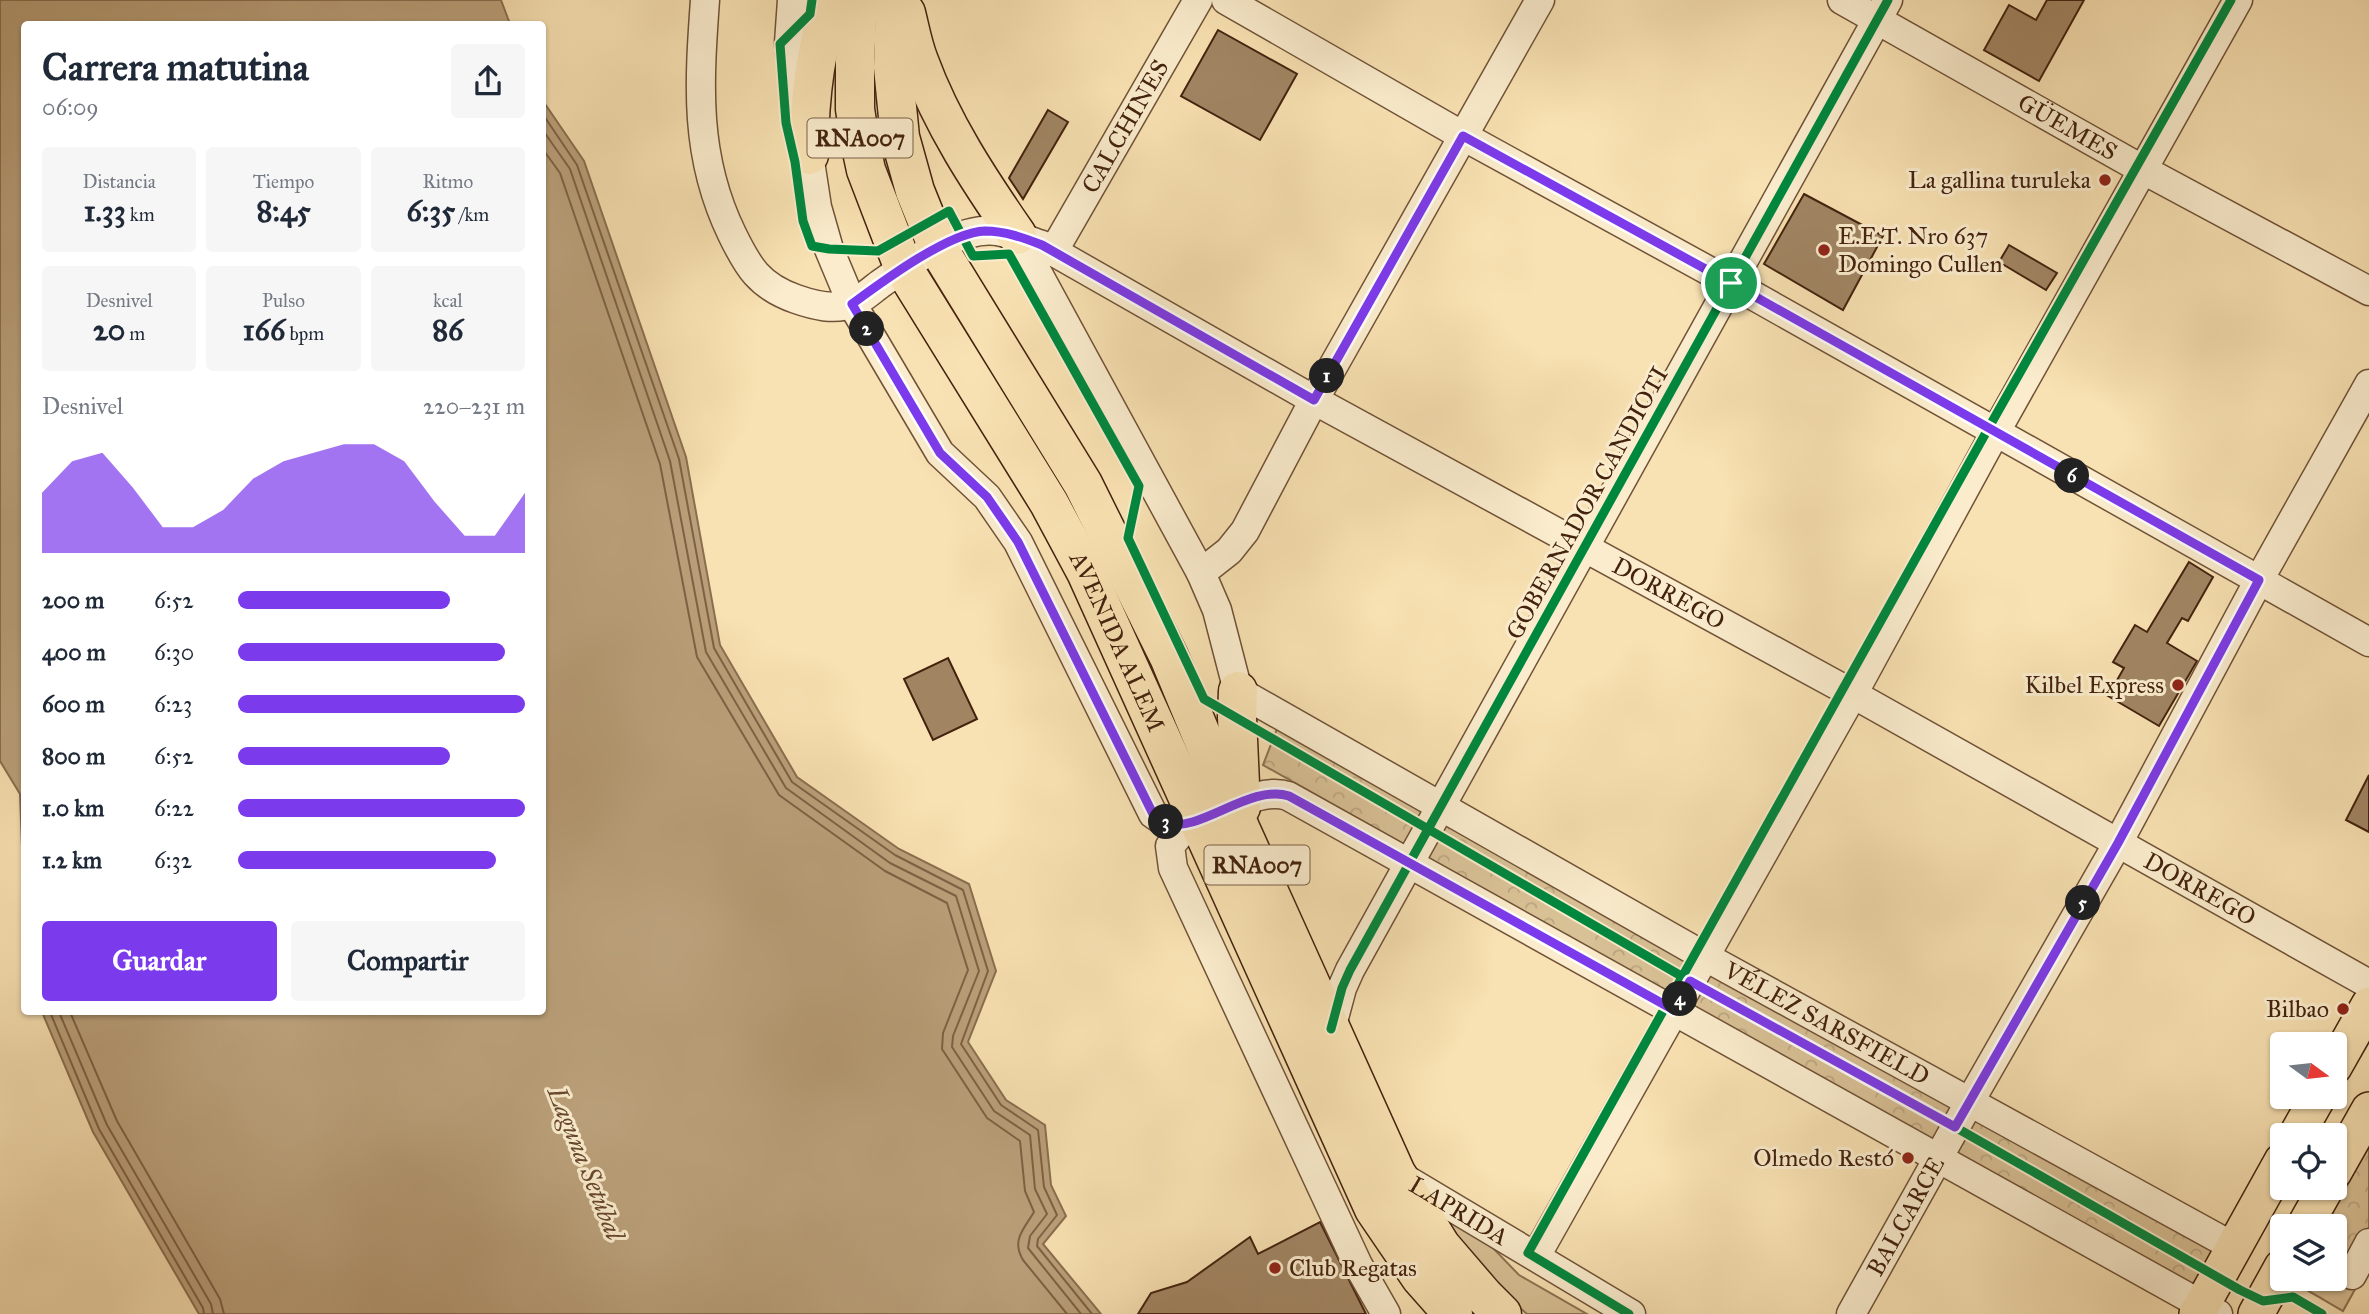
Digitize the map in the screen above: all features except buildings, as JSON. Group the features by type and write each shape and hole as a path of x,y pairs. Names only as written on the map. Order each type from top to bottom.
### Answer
{"highway":[{"path":"809,155 809,120 818,55 834,0"},
{"name":"AVENIDA ALEM","path":"858,0 855,109 860,142 866,170 904,269 1049,503 1220,815 1331,1029 1396,1173"},
{"name":"AVENIDA ALEM","path":"895,0 893,67 900,137 915,191 938,248 1083,484 1169,657 1220,815 1374,1209 1421,1278"},
{"path":"904,0 918,58 936,104 976,176 1017,235"},
{"path":"1220,815 1237,717 1238,691"},
{"name":"RNA007","path":"1396,1173 1441,1246 1502,1314"},
{"path":"1421,1278 1436,1314"},
{"path":"1421,1278 1453,1314"}],"main road":[{"path":"2347,1044 2369,1005"},
{"path":"2347,1149 2369,1110"},
{"path":"2206,1311 2234,1247 2270,1182"},
{"path":"2256,1314 2270,1289"}],"street":[{"path":"705,0 700,65 702,137 714,193 730,231 747,264 766,285 784,295 813,305 827,307 852,304"},
{"path":"792,0 789,43 797,120 809,155 817,207 828,249 852,304 940,453 987,497 1018,542 1153,814 1169,824 1220,815 1280,793 1409,862 1939,1158 2206,1311"},
{"name":"CALCHINES","path":"1053,252 1198,0"},
{"path":"1226,0 1463,136 1731,283 2369,642"},
{"path":"1201,573 1229,551 1245,531 1314,400 1540,0"},
{"name":"GÜEMES","path":"1842,0 1882,10 2144,170 2369,291"},
{"path":"1536,1256 1853,694 1995,433 2238,0"},
{"name":"GOBERNADOR CANDIOTI","path":"1331,1029 1350,970 1882,10"},
{"name":"DORREGO","path":"852,304 938,248 971,232 996,231 1017,235 1053,252 1314,400 1853,694 2369,984"},
{"path":"1017,235 1201,573 1217,610 1238,691"},
{"name":"BALCARCE","path":"1852,1314 2118,843 2259,580 2369,384"},
{"name":"VÉLEZ SARSFIELD","path":"1238,691 1704,956 2234,1247"},
{"path":"1220,815 1170,846 1173,868 1358,1265 1386,1314"},
{"name":"LAPRIDA","path":"1396,1173 1631,1314"},
{"path":"2352,1275 2369,1243"}],"green space":[{"path":"1280,721 2216,1251 2193,1288 1263,765"},
{"path":"2369,1144 2369,1264 2343,1311 2309,1291 2347,1291 2347,1214 2332,1214 2339,1200 2347,1200 2347,1186"},
{"path":"1440,1210 1493,1248 1519,1275 1587,1314 1527,1314 1479,1265"}],"water":[{"path":"0,0 501,0 509,21 21,21 21,820 20,794 0,761"},
{"name":"Laguna Setúbal","path":"546,105 584,161 686,457 720,645 797,777 899,849 969,884 996,971 968,1042 1006,1100 1045,1125 1051,1185 1066,1216 1043,1244 1101,1314 199,1314 93,1132 43,1015 546,1015"}],"cycle path":[{"path":"812,0 810,14 780,44 786,123 795,162 803,221 812,246 878,251 949,211 973,256 1009,254 1139,486 1128,538 1204,699 1683,977 1955,1127 2240,1290 2263,1301 2293,1297 2322,1314"},
{"path":"1331,1029 1350,970 1888,0"},
{"path":"1629,1314 1528,1253 2231,0"}],"place":[{"name":"La gallina turuleka","path":"2105,180"},
{"name":"E.E.T. Nro 637 Domingo Cullen","path":"1824,250"},
{"name":"Kilbel Express","path":"2178,685"},
{"name":"Bilbao","path":"2343,1009"},
{"name":"Olmedo Restó","path":"1908,1158"},
{"name":"Club Regatas","path":"1275,1268"}],"route":[{"path":"1463,136 1731,283 2259,580 2118,843 1955,1127 1690,981 1674,1010 1289,796 1280,793 1242,802 1189,823 1169,824 1153,814 1018,542 997,508 978,487 947,463 931,441 852,304 888,278 962,235 996,231 1017,235 1042,245 1314,400 1463,136"}]}
